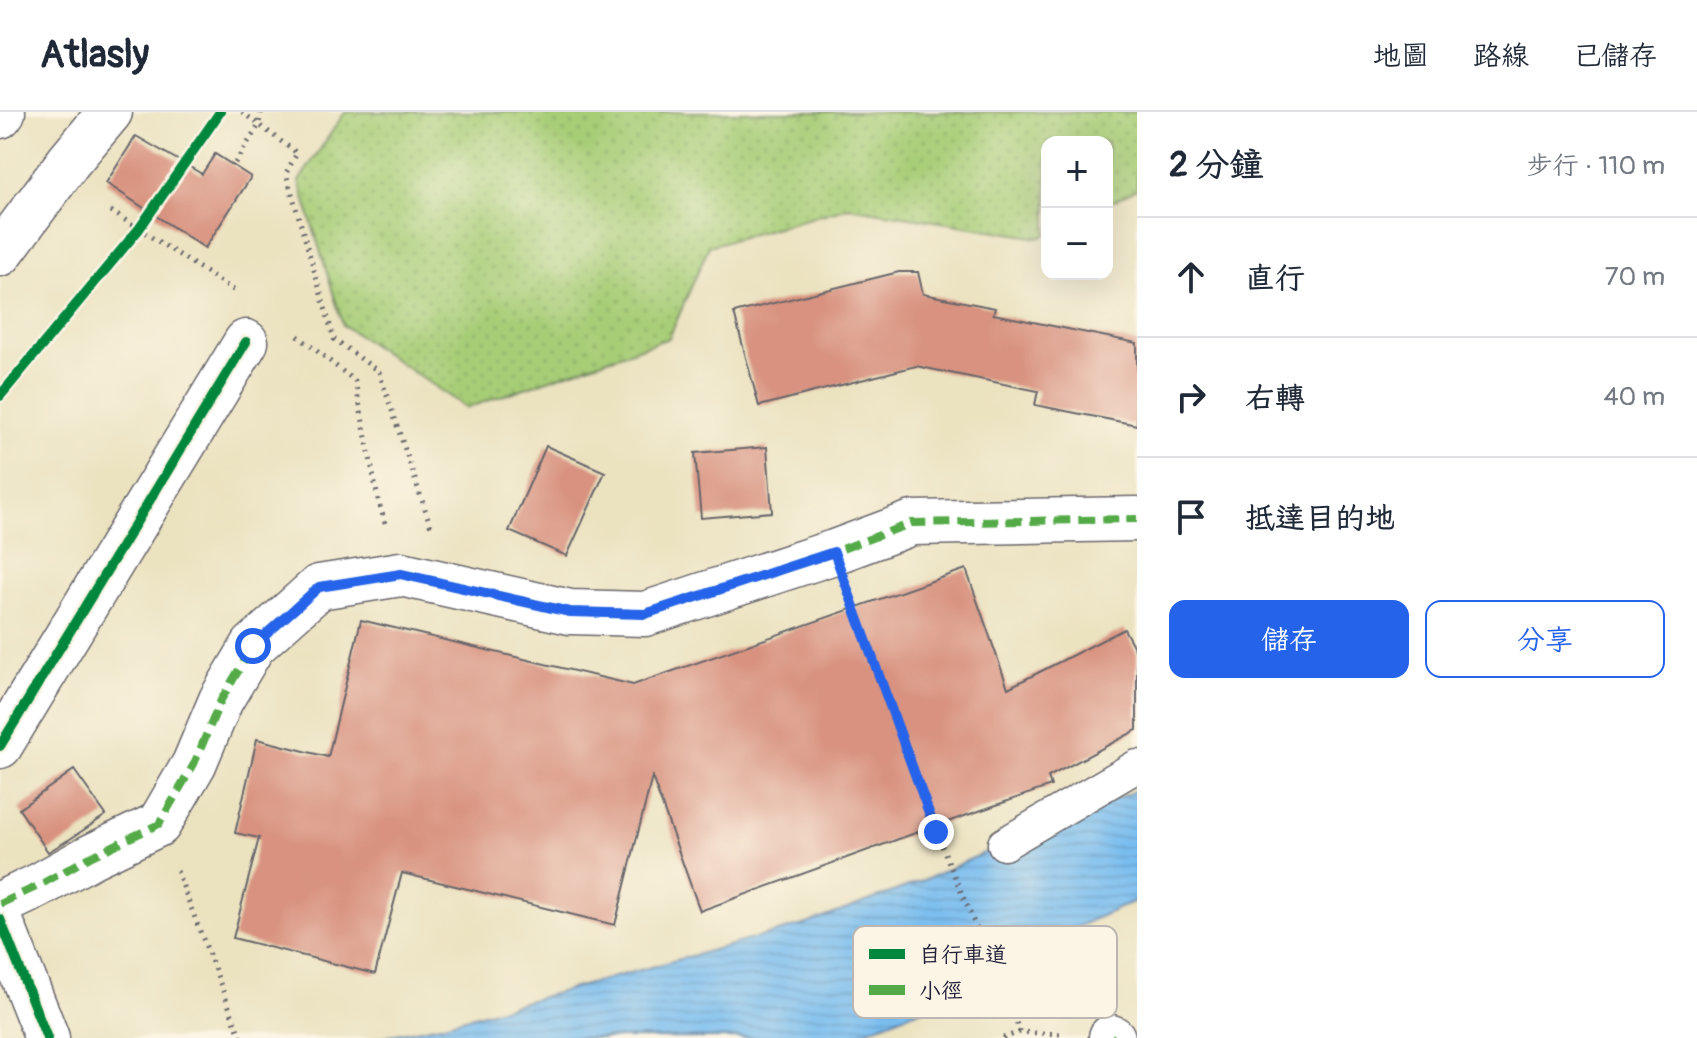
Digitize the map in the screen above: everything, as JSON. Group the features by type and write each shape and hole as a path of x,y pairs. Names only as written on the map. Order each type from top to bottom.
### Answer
{"street":[{"path":"0,254 60,172 110,112"},
{"path":"0,746 246,342"},
{"path":"0,904 159,824 194,764 221,700 253,646 319,587 401,574 570,612 645,614 912,523 1137,519"},
{"path":"0,919 47,1038"}],"lane":[{"path":"1004,844 1137,766"}],"path":[{"path":"242,112 297,153 286,173 334,339 379,372 434,534"},
{"path":"235,163 259,125 261,112"},
{"path":"129,242 148,216"},
{"path":"834,552 936,832 975,926"},
{"path":"159,824 241,1038"},
{"path":"1003,1038 1020,1032 1013,1018"}],"green space":[{"path":"345,112 1137,112 1137,189 1113,201 1113,136 1041,136 1039,238 849,207 709,246 669,338 467,408 343,325 299,181"}],"water":[{"path":"1137,790 1137,900 1079,926 853,926 853,1018 899,1018 848,1038 377,1038 440,1025 807,924 922,881"}],"building":[{"path":"136,136 202,174 215,154 251,177 205,248 106,183"},
{"path":"899,272 918,272 923,294 995,308 993,314 1137,343 1137,425 1035,405 1038,391 916,366 759,406 734,313"},
{"path":"546,446 605,472 567,556 509,531"},
{"path":"767,447 772,512 701,518 695,453"},
{"path":"966,569 1008,688 1124,629 1137,653 1137,730 1048,777 1051,786 700,911 652,777 615,925 402,873 375,974 233,938 259,838 235,833 257,739 328,757 361,620 633,685"},
{"path":"74,770 106,815 48,852 19,809"}],"marked path":[{"path":"0,904 159,824 194,764 221,700 253,646 319,587 401,574 570,612 645,614 912,523 1137,519"}],"cycle path":[{"path":"0,396 139,229 220,112"},
{"path":"0,746 246,342"},
{"path":"0,919 47,1038"}],"route":[{"path":"253,646 319,587 401,574 570,612 645,614 834,552 936,832"}]}
